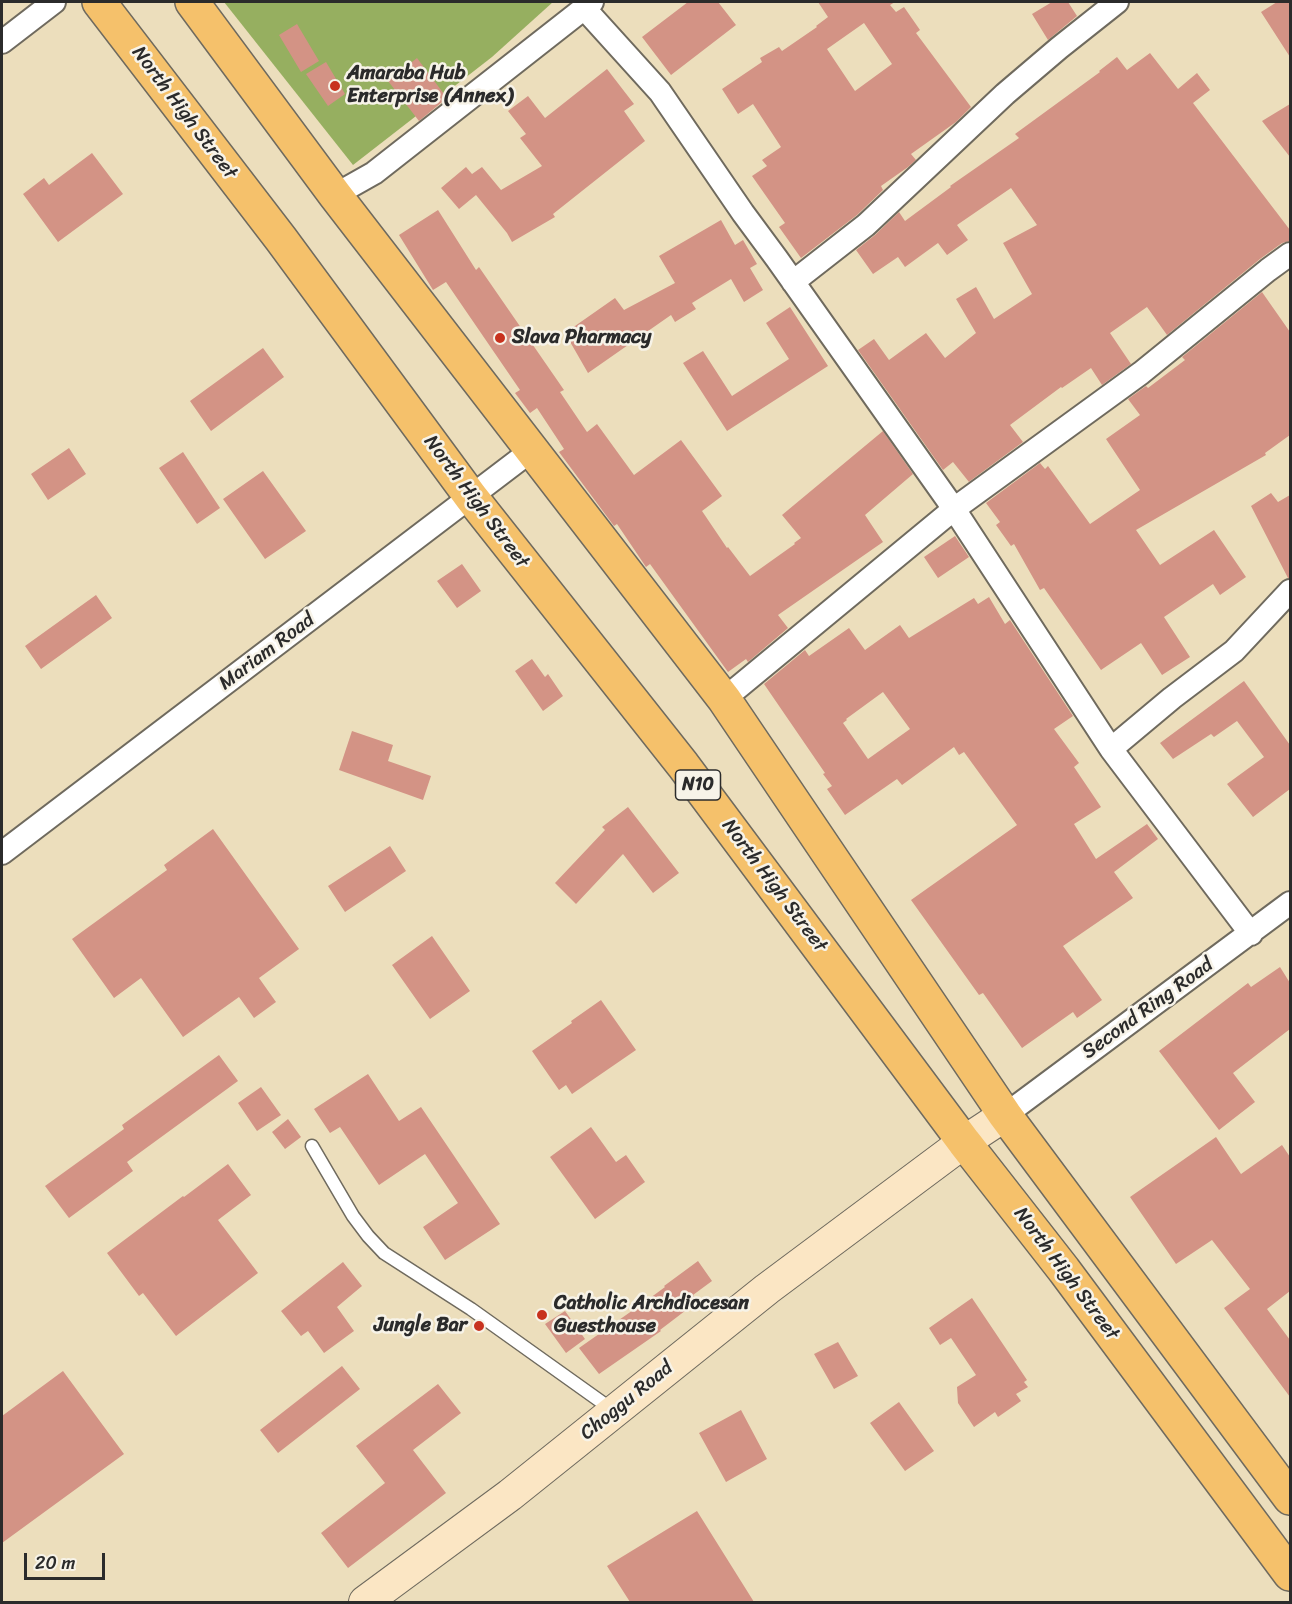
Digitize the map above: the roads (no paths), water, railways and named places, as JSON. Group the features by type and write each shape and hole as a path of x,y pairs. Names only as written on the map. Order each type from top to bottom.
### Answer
{"highway":[{"name":"North High Street","path":"99,2 281,239 471,497 683,765 1290,1574"},
{"path":"192,2 335,195 724,699 1005,1115 1290,1498"}],"main road":[{"name":"Choggu Road","path":"365,1602 510,1495 767,1288 964,1142 1005,1115"}],"street":[{"path":"2,42 54,2"},
{"path":"793,282 866,225 1005,94 1117,2"},
{"path":"335,195 374,173 588,5 660,92 742,213 954,509 1111,749 1251,934"},
{"path":"724,699 954,509 1141,372 1290,254"},
{"name":"Mariam Road","path":"2,854 532,450"},
{"path":"1111,749 1172,698 1234,651 1290,591"},
{"name":"Second Ring Road","path":"1005,1115 1290,903"}],"lane":[{"path":"312,1146 353,1215 384,1253 471,1310 615,1411"}],"place":[{"name":"Amaraba Hub Enterprise (Annex)","path":"335,86"},
{"name":"Slava Pharmacy","path":"500,338"},
{"name":"Catholic Archdiocesan Guesthouse","path":"542,1315"},
{"name":"Jungle Bar","path":"479,1326"}]}
